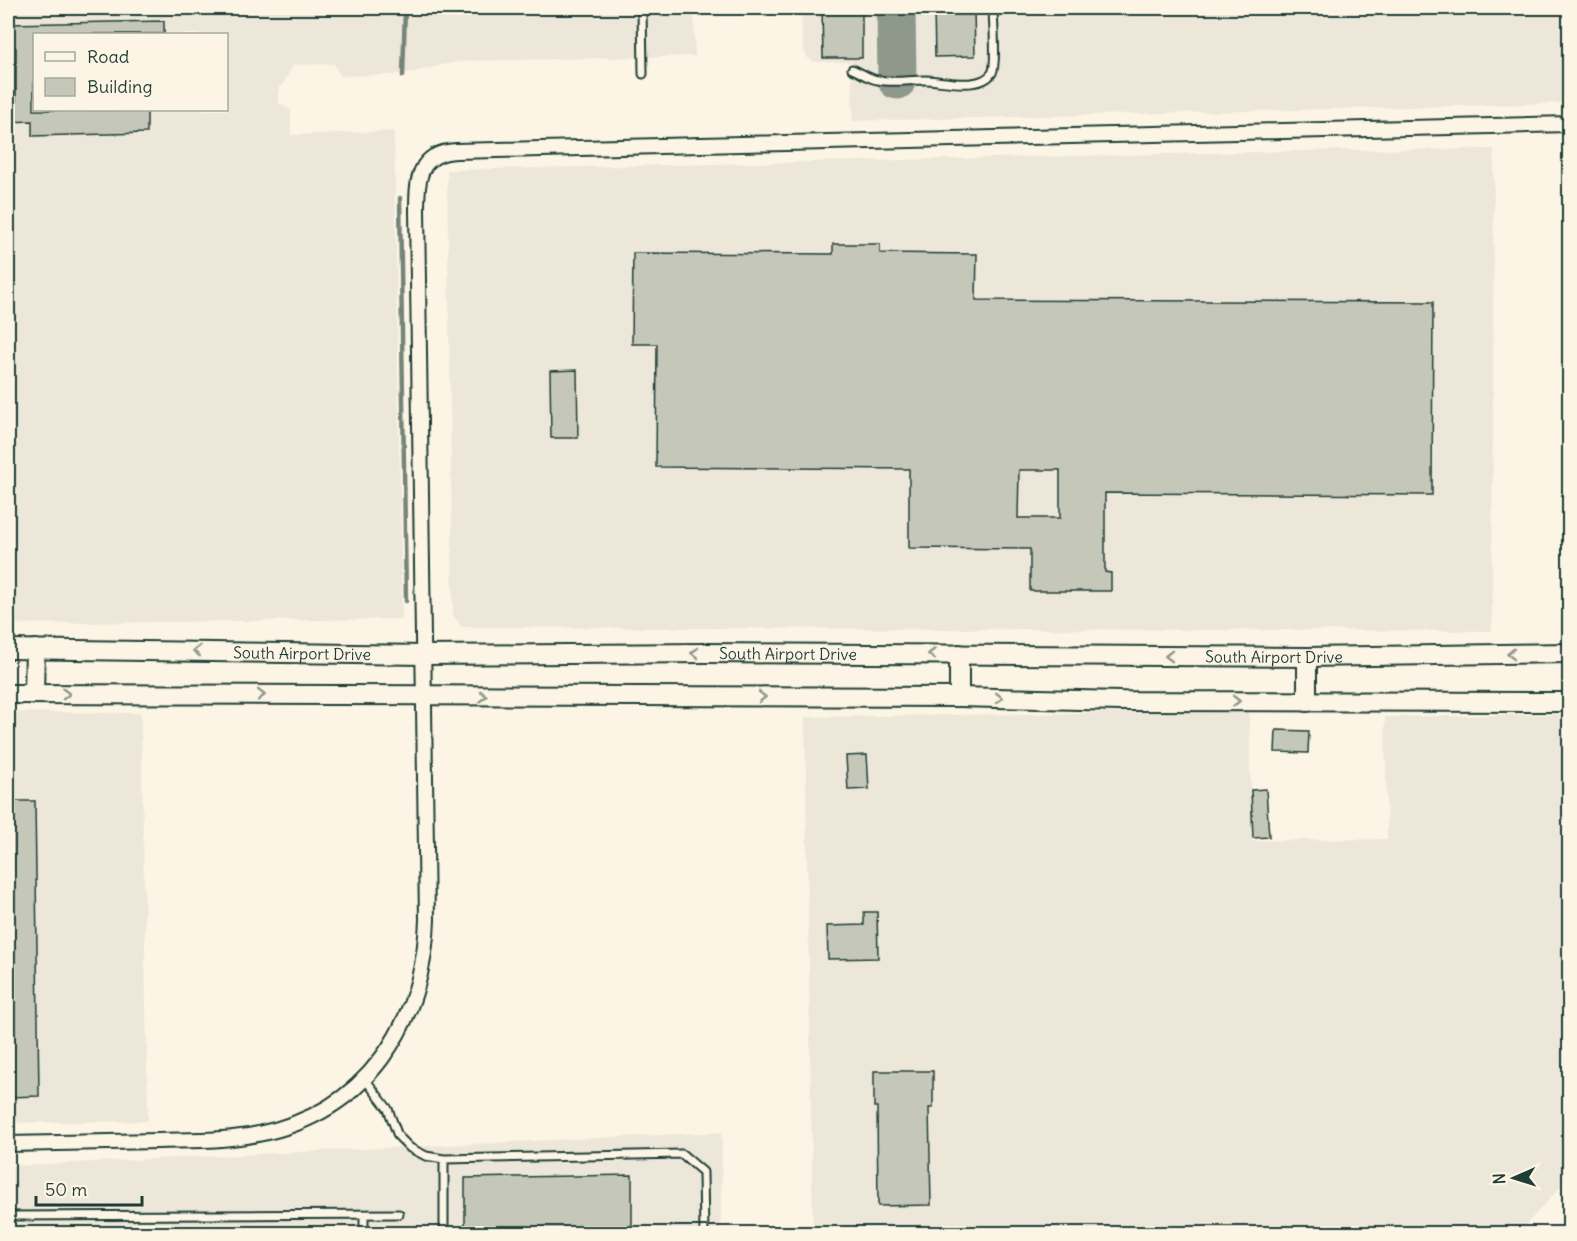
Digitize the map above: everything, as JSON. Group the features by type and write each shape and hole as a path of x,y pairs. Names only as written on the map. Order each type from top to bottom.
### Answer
{"main road":[{"name":"South Airport Drive","path":"8,649 424,655 958,654 1307,657 1569,653"},
{"path":"34,694 35,649"},
{"path":"958,654 959,697"},
{"path":"1307,657 1307,702"},
{"path":"8,694 959,697 1307,702 1569,702"}],"street":[{"path":"8,1144 217,1140 260,1134 289,1126 316,1114 342,1098 364,1079 384,1056 400,1031 413,1001 424,955 427,901 417,198 418,181 429,160 437,155 456,151 1569,124"}],"lane":[{"path":"642,8 643,74"},
{"path":"852,69 871,79 882,81 927,80 955,83 982,81 992,72 994,63 993,8"},
{"path":"364,1079 388,1109 398,1136 410,1148 426,1156 444,1159 682,1154 703,1172 704,1233"},
{"path":"444,1159 444,1233"},
{"path":"8,1216 399,1214"},
{"path":"364,1215 364,1233"}],"shaded area":[{"path":"8,8 1569,8 1569,103 853,121 852,62 815,62 808,58 803,49 801,12 694,16 695,56 467,61 390,75 340,76 334,64 293,65 282,86 279,86 279,103 291,110 291,135 394,131 402,619 8,624"},
{"path":"1494,149 1492,631 462,627 453,616 447,170 1347,150"},
{"path":"1249,711 1252,841 1387,839 1385,717 1569,714 1569,1178 1518,1233 813,1233 805,717"},
{"path":"8,712 141,713 148,1121 8,1123"},
{"path":"722,1132 721,1233 8,1233 8,1166"}],"building":[{"path":"822,8 862,8 862,58 823,58"},
{"path":"934,8 974,8 975,56 935,57"},
{"path":"164,21 164,33 33,33 33,111 147,111 147,133 32,136 32,121 8,122 8,106 16,106 16,48 8,49 8,24"},
{"path":"833,244 880,244 880,253 977,254 976,300 1433,302 1432,495 1105,493 1105,572 1111,573 1111,591 1030,591 1030,549 909,548 909,469 656,467 657,344 632,344 633,253 833,254","holes":["1019,470 1060,470 1060,518 1018,518"]},
{"path":"577,370 578,438 551,438 550,371"},
{"path":"1276,730 1309,731 1308,753 1275,752"},
{"path":"867,755 869,789 848,790 846,756"},
{"path":"1266,789 1269,837 1253,838 1251,790"},
{"path":"8,801 35,801 39,1096 8,1097"},
{"path":"864,912 877,912 878,958 828,959 827,926 864,925"},
{"path":"874,1071 933,1071 933,1108 929,1108 931,1205 878,1206 877,1107 874,1107"},
{"path":"632,1175 632,1233 465,1233 465,1178"}],"waterway":[{"path":"403,76 405,8"},
{"path":"400,198 406,601"}],"taxiway":[{"path":"896,8 897,80"}]}
